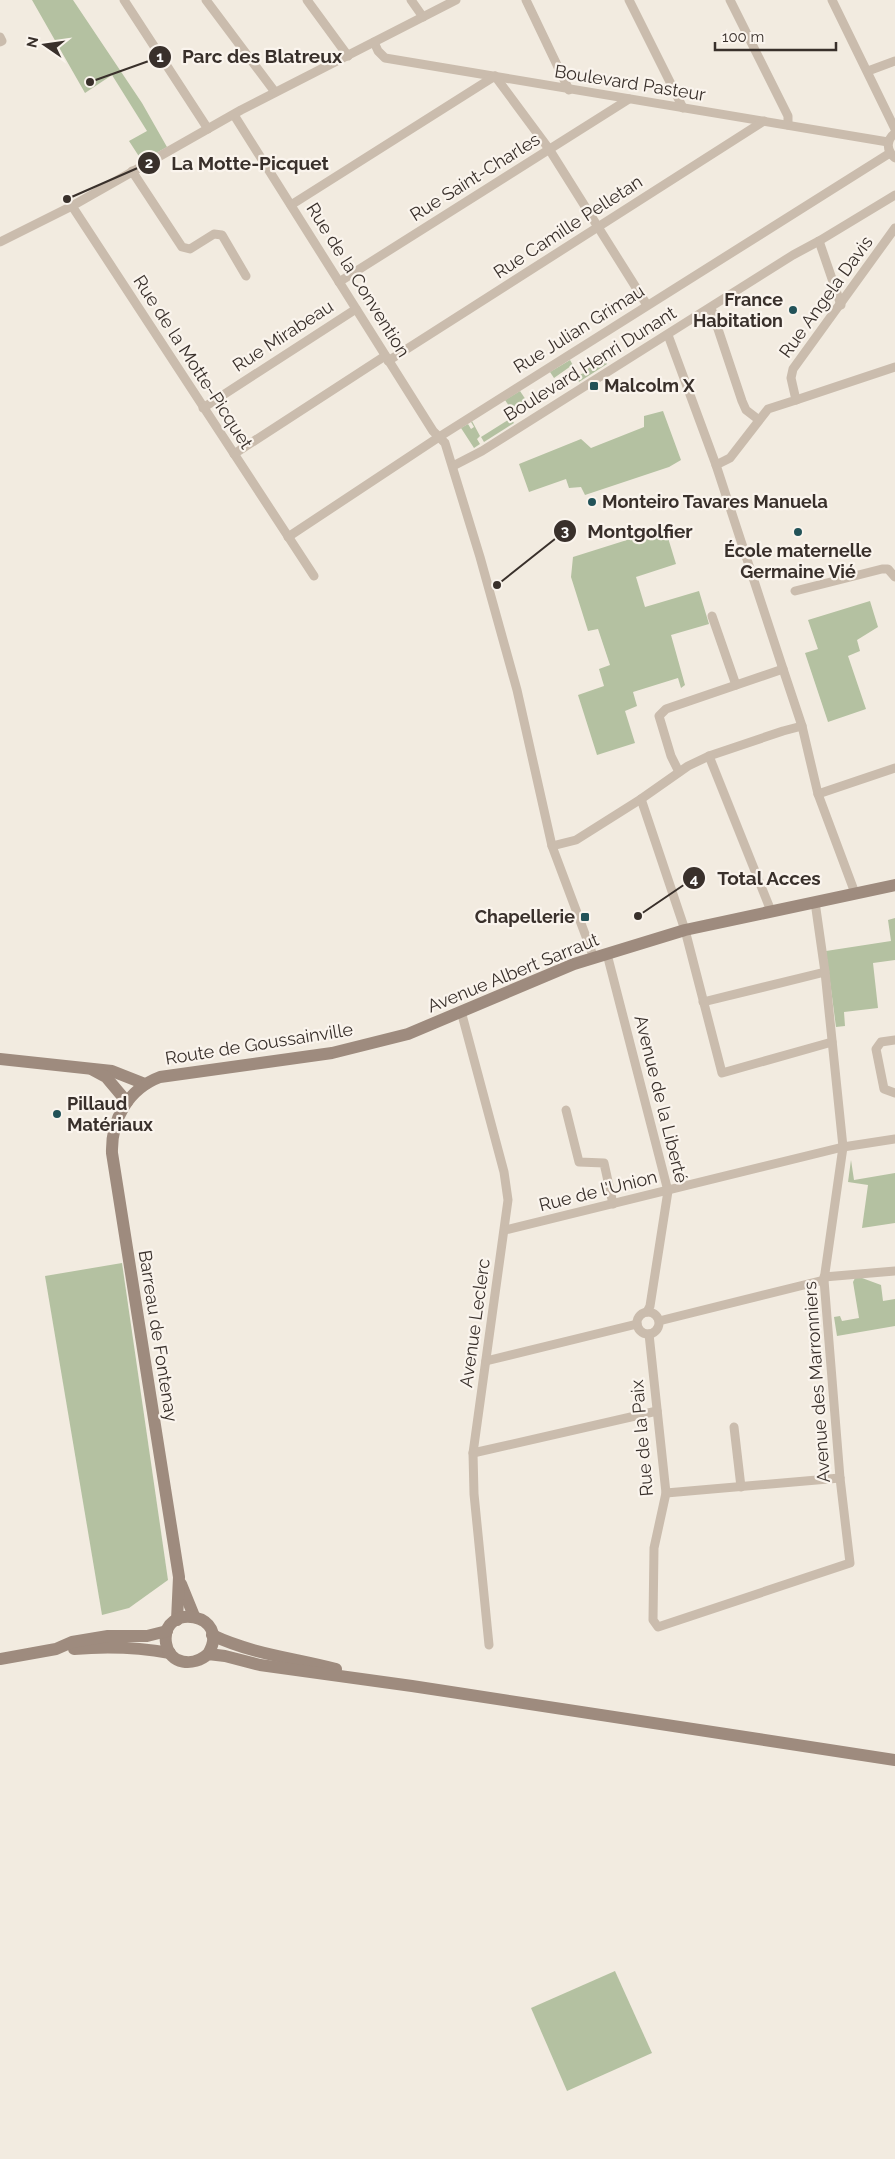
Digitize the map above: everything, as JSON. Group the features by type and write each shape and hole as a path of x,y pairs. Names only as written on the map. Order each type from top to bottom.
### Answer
{"street":[{"path":"124,0 208,129"},
{"path":"206,0 275,92"},
{"path":"307,0 348,56"},
{"path":"411,0 424,17"},
{"path":"0,242 72,206 275,92 456,0"},
{"path":"526,0 569,90"},
{"path":"629,0 683,108"},
{"path":"730,0 788,116 788,125"},
{"path":"832,0 895,131 888,142 893,156"},
{"path":"0,37 2,41 0,42"},
{"name":"Boulevard Pasteur","path":"374,42 378,51 385,58 888,142"},
{"path":"868,72 895,61"},
{"path":"291,205 495,76 549,149 647,305"},
{"name":"Rue Saint-Charles","path":"339,282 629,100"},
{"name":"Rue de la Convention","path":"234,115 433,432 445,443 516,690 552,846 594,958"},
{"name":"Rue Camille Pelletan","path":"234,454 598,228 764,121"},
{"name":"Rue Julian Grimau","path":"288,537 439,436 647,305 893,156"},
{"path":"132,171 182,247 190,249 214,234 222,235 246,276"},
{"name":"Boulevard Henri Dunant","path":"453,466 482,451 793,255 895,194"},
{"name":"Rue de la Motte-Picquet","path":"72,206 314,576"},
{"name":"Rue Angela Davis","path":"796,400 791,378 793,369 895,228"},
{"path":"0,235 10,238"},
{"path":"819,241 841,305"},
{"path":"711,308 742,401 746,410 759,420"},
{"name":"Rue Mirabeau","path":"203,408 356,309"},
{"path":"668,335 716,465 802,726 818,794 855,893"},
{"path":"716,465 730,458 768,409 895,367"},
{"path":"795,591 882,569 888,569 895,576"},
{"path":"712,616 736,685"},
{"path":"679,772 671,756 659,716 666,709 783,669"},
{"path":"552,846 576,840 641,799 679,772 709,756 802,726"},
{"path":"709,756 771,911"},
{"path":"818,794 895,768"},
{"path":"641,799 684,930 722,1073 832,1042"},
{"name":"Avenue Albert Sarraut","path":"408,1034 574,964 684,930 895,885"},
{"name":"Avenue des Marronniers","path":"658,1627 850,1563 840,1478 824,1279 843,1147 825,972 815,902"},
{"name":"Avenue de la Liberté","path":"607,954 668,1191 648,1312"},
{"path":"703,1002 825,972"},
{"name":"Avenue Leclerc","path":"461,1012 504,1172 508,1200 473,1454 474,1494 489,1645"},
{"name":"Route de Goussainville","path":"127,1102 145,1084 160,1077 265,1064 332,1053 408,1034"},
{"path":"895,1040 880,1042 876,1049 884,1090 895,1093"},
{"path":"0,1059 112,1071 145,1084"},
{"path":"91,1068 106,1077 127,1102"},
{"name":"Barreau de Fontenay","path":"127,1102 120,1112 113,1132 113,1169 179,1577 194,1616"},
{"path":"566,1110 579,1162 604,1163 613,1204"},
{"name":"Rue de l'Union","path":"505,1230 843,1147 895,1139"},
{"path":"659,1320 824,1279 895,1271"},
{"path":"648,1312 654,1313 659,1320 656,1331 649,1334 643,1332 638,1324 641,1314 648,1312"},
{"path":"486,1361 638,1324"},
{"name":"Rue de la Paix","path":"649,1334 666,1493 654,1548 653,1620 658,1627"},
{"path":"473,1454 657,1411"},
{"path":"734,1427 741,1487"},
{"path":"666,1493 840,1478"},
{"name":"Barreau de Fontenay","path":"176,1620 179,1577"},
{"path":"185,1616 194,1616 206,1623 212,1635 212,1645 208,1654 197,1662 185,1663 170,1653 166,1642 167,1631 176,1620 185,1616"},
{"path":"0,1659 56,1648 72,1642 108,1636 146,1636 167,1631"},
{"path":"212,1635 254,1652 299,1660 412,1686"},
{"path":"56,1648 140,1647 170,1653"},
{"path":"208,1654 225,1656 260,1665 412,1686 895,1760"}],"green space":[{"path":"32,0 73,0 142,103 167,147 142,161 129,141 147,131 112,75 85,93"},
{"path":"604,359 607,364 579,382 576,376 584,373 584,371"},
{"path":"570,360 574,367 571,366 554,378 550,372"},
{"path":"520,391 526,400 511,409 505,400"},
{"path":"663,411 681,460 669,467 585,495 581,487 569,488 566,479 529,492 519,464 581,439 591,448 644,427 644,416"},
{"path":"511,418 514,423 484,442 481,437"},
{"path":"472,421 480,436 477,439 480,444 474,448 461,428 468,424 471,429 474,427"},
{"path":"665,528 676,564 636,577 645,607 699,591 709,624 671,635 685,685 681,688 678,678 633,692 637,706 625,711 635,743 597,755 578,695 604,686 599,669 610,665 598,629 588,631 571,577 573,557"},
{"path":"870,601 878,627 857,640 860,651 848,656 866,709 828,722 805,653 818,649 808,620"},
{"path":"895,918 895,960 873,963 878,1008 844,1012 845,1026 836,1027 826,951 891,941 888,920"},
{"path":"851,1160 854,1180 895,1173 895,1223 862,1228 868,1185 848,1182"},
{"path":"122,1263 168,1580 129,1608 102,1615 45,1276"},
{"path":"855,1278 862,1278 881,1285 883,1301 895,1299 895,1326 837,1336 834,1317 840,1316 842,1321 859,1318 853,1282"},
{"path":"615,1971 652,2053 567,2091 531,2008"}],"place":[{"name":"Parc des Blatreux","path":"90,82"},
{"name":"La Motte-Picquet","path":"67,199"},
{"name":"France Habitation","path":"793,310"},
{"name":"Malcolm X","path":"594,386"},
{"name":"Monteiro Tavares Manuela","path":"592,502"},
{"name":"École maternelle Germaine Vié","path":"798,532"},
{"name":"Montgolfier","path":"497,585"},
{"name":"Total Acces","path":"638,916"},
{"name":"Chapellerie","path":"585,917"},
{"name":"Pillaud Matériaux","path":"57,1114"}]}
